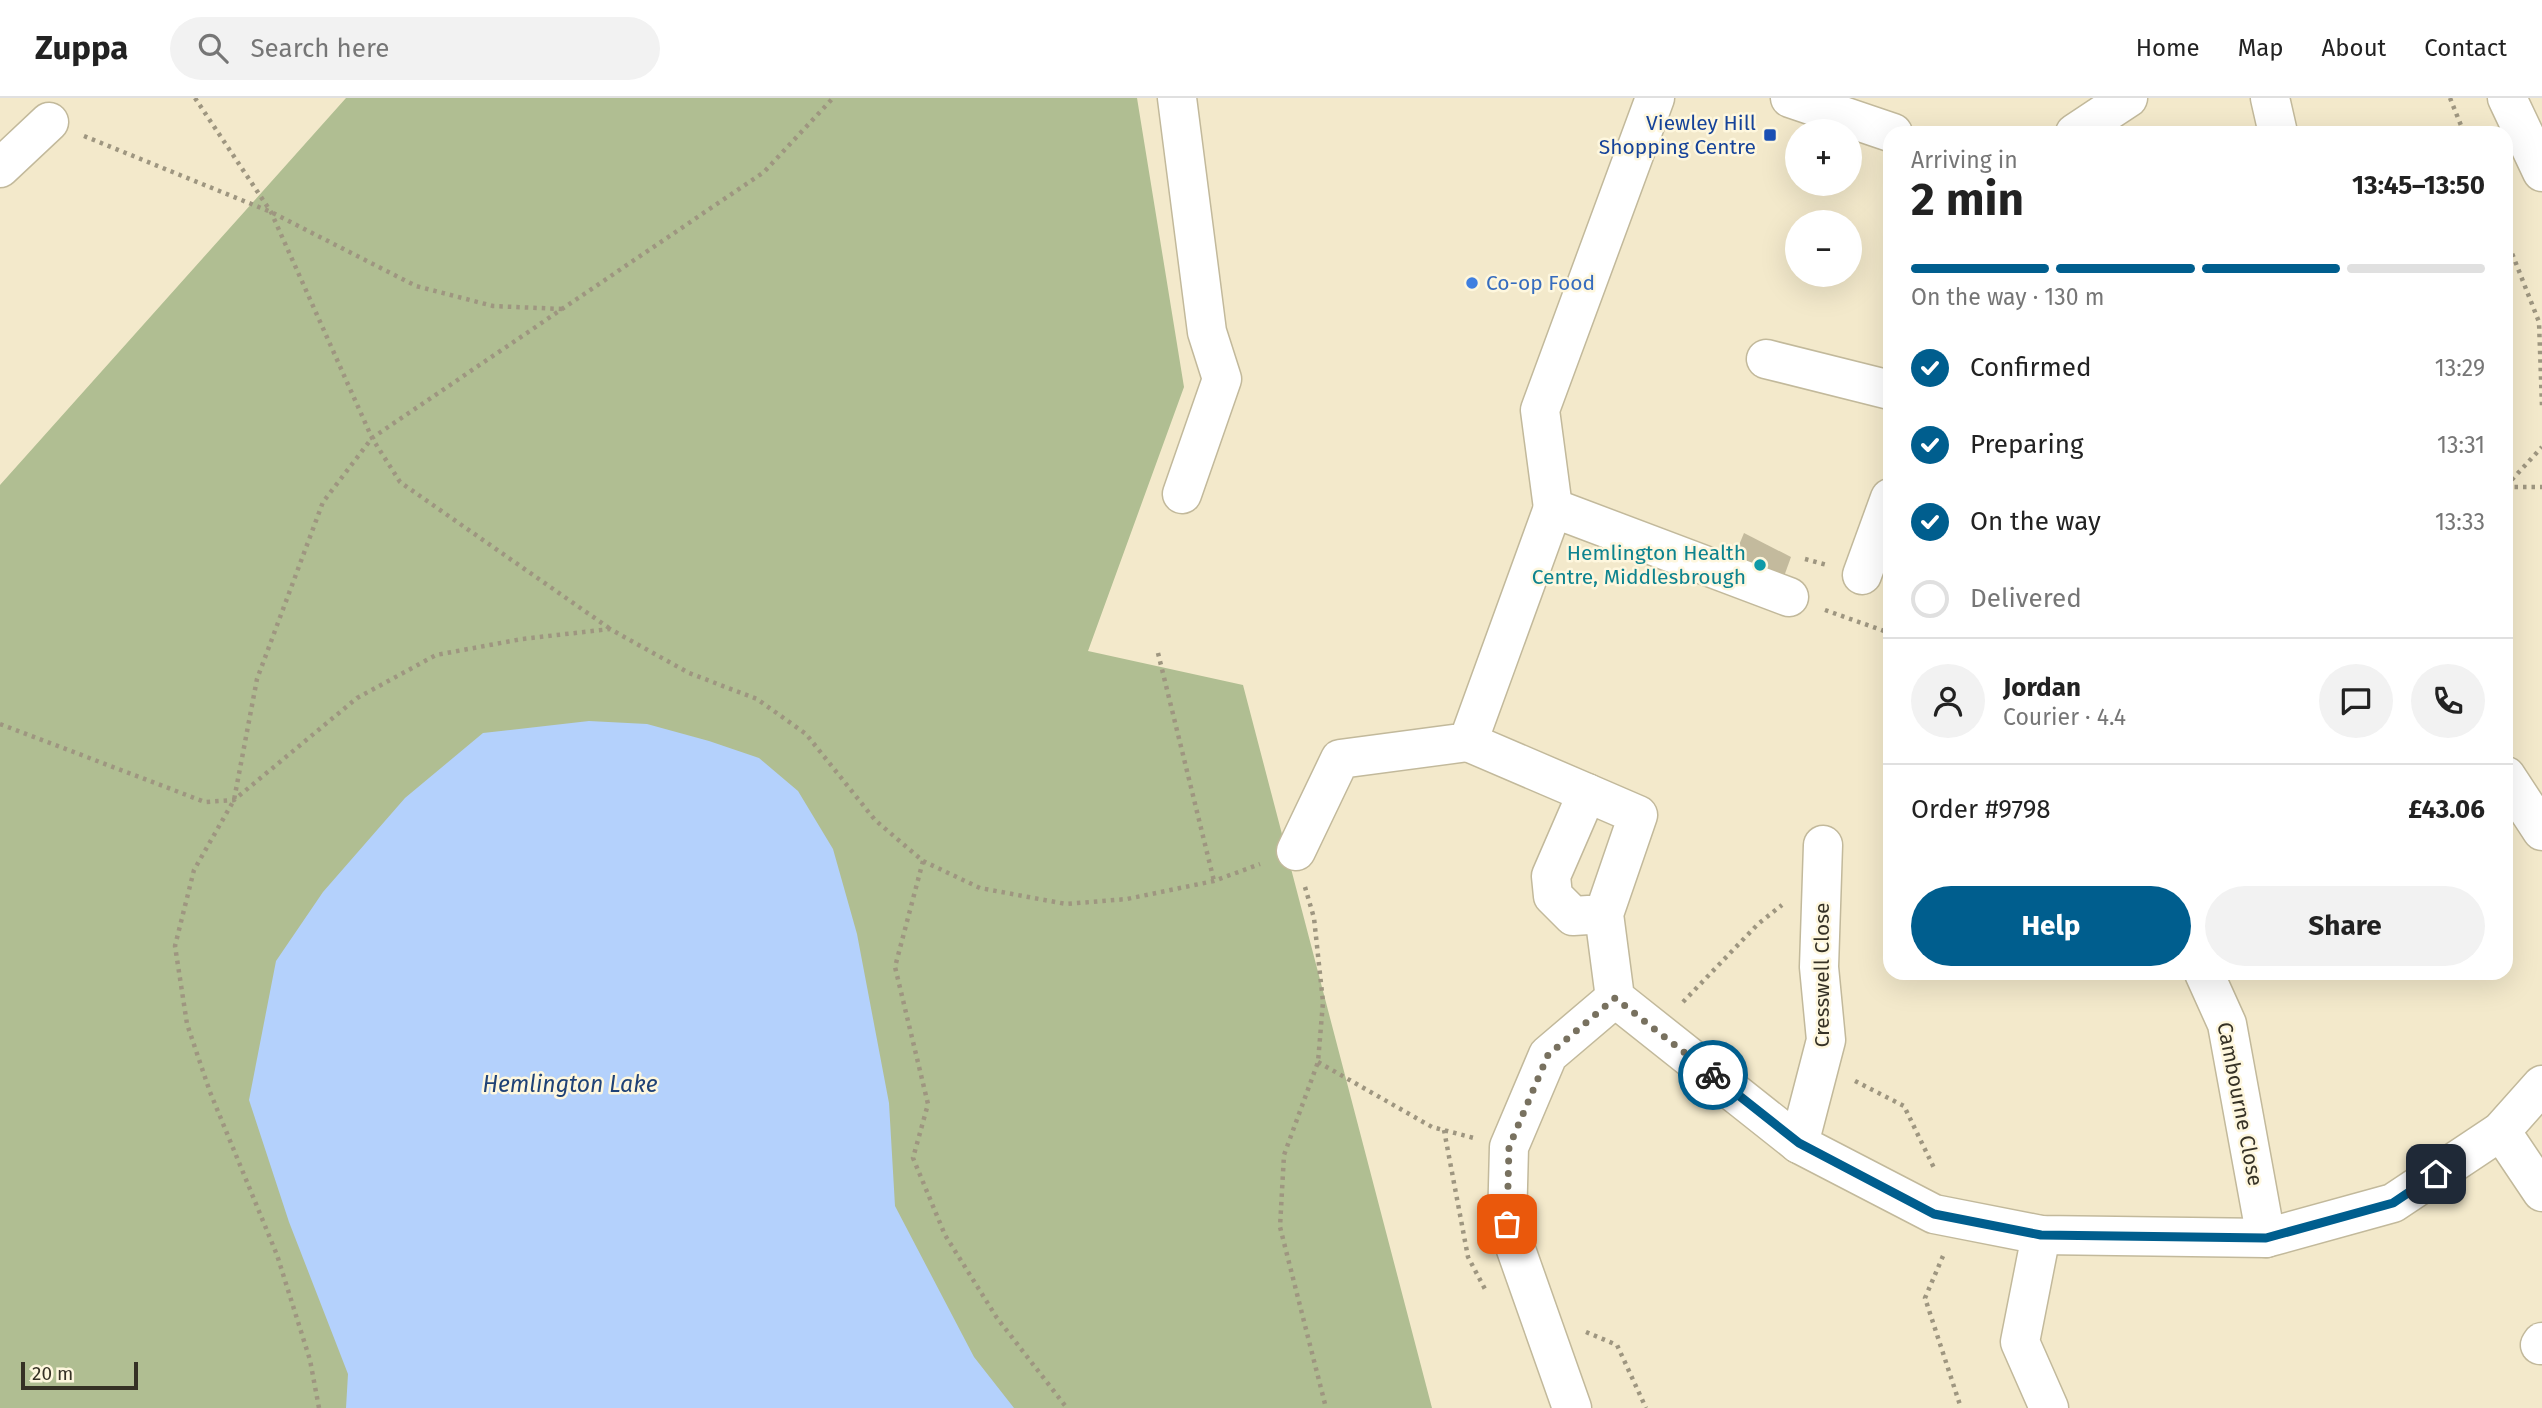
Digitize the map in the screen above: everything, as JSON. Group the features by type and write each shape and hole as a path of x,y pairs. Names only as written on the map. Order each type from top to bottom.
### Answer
{"street":[{"path":"1177,98 1207,332 1222,379 1182,494"},
{"path":"1468,742 1553,508 1540,410 1654,98"},
{"path":"1790,98 1883,130"},
{"path":"2086,126 2129,98"},
{"path":"2270,98 2276,126"},
{"path":"2507,98 2539,159"},
{"path":"0,168 49,122"},
{"path":"1766,359 1883,388"},
{"path":"1553,508 1789,597"},
{"path":"1862,575 1883,517"},
{"path":"1296,851 1339,759 1468,742 1638,815 1604,914 1615,998 1799,1143 1934,1214 2041,1235 2266,1238 2393,1203 2501,1131 2542,1085"},
{"path":"2513,787 2542,831"},
{"path":"1587,793 1550,876 1553,896 1573,916 1604,914"},
{"name":"Cresswell Close","path":"1799,1143 1826,1040 1819,967 1823,859"},
{"name":"Cambourne Close","path":"2207,980 2227,1024 2266,1238"},
{"path":"1572,1408 1507,1224 1509,1147 1548,1055 1615,998"},
{"path":"2501,1131 2542,1192"},
{"path":"2041,1235 2020,1342 2049,1408"}],"path":[{"path":"195,98 271,212 372,438 400,482 610,629 688,673 757,699 806,734 876,820 923,861 980,888 1066,904 1127,899 1214,881 1296,851 1314,918 1322,1002 1318,1062 1284,1155 1280,1227 1326,1408"},
{"path":"318,1408 310,1360 277,1255 210,1092 187,1024 175,946 194,870 234,800 257,680 323,502 372,438 764,173 833,98"},
{"path":"2450,98 2461,126"},
{"path":"49,122 271,212 416,286 493,306 563,309"},
{"path":"2513,256 2539,322 2542,406"},
{"path":"2513,479 2542,447"},
{"path":"2513,487 2542,487"},
{"path":"0,724 205,802 234,800 357,698 436,655 522,639 610,629"},
{"path":"1158,653 1214,881"},
{"path":"1656,1030 1823,859"},
{"path":"923,861 895,967 928,1104 913,1158 946,1236 997,1318 1067,1408"},
{"path":"1318,1062 1432,1127 1509,1147"}],"green space":[{"path":"346,98 1137,98 1184,387 1088,651 1243,685 1432,1408 0,1408 0,485"}],"water":[{"name":"Hemlington Lake","path":"589,721 647,724 709,741 759,758 798,791 833,849 857,934 889,1103 895,1206 974,1357 1014,1408 346,1408 348,1374 289,1222 249,1100 276,961 323,892 405,798 483,733"}],"building":[{"name":"Hemlington Health Centre, Middlesbrough","path":"1744,533 1791,557 1778,593 1727,574"}],"way so far":[{"path":"1507,1224 1509,1147 1548,1055 1615,998 1713,1075"}],"place":[{"name":"Viewley Hill Shopping Centre","path":"1770,135"},
{"name":"Co-op Food","path":"1472,283"},
{"name":"Hemlington Health Centre, Middlesbrough","path":"1760,565"}],"route":[{"path":"1713,1075 1799,1143 1934,1214 2041,1235 2266,1238 2393,1203 2436,1174"}]}
